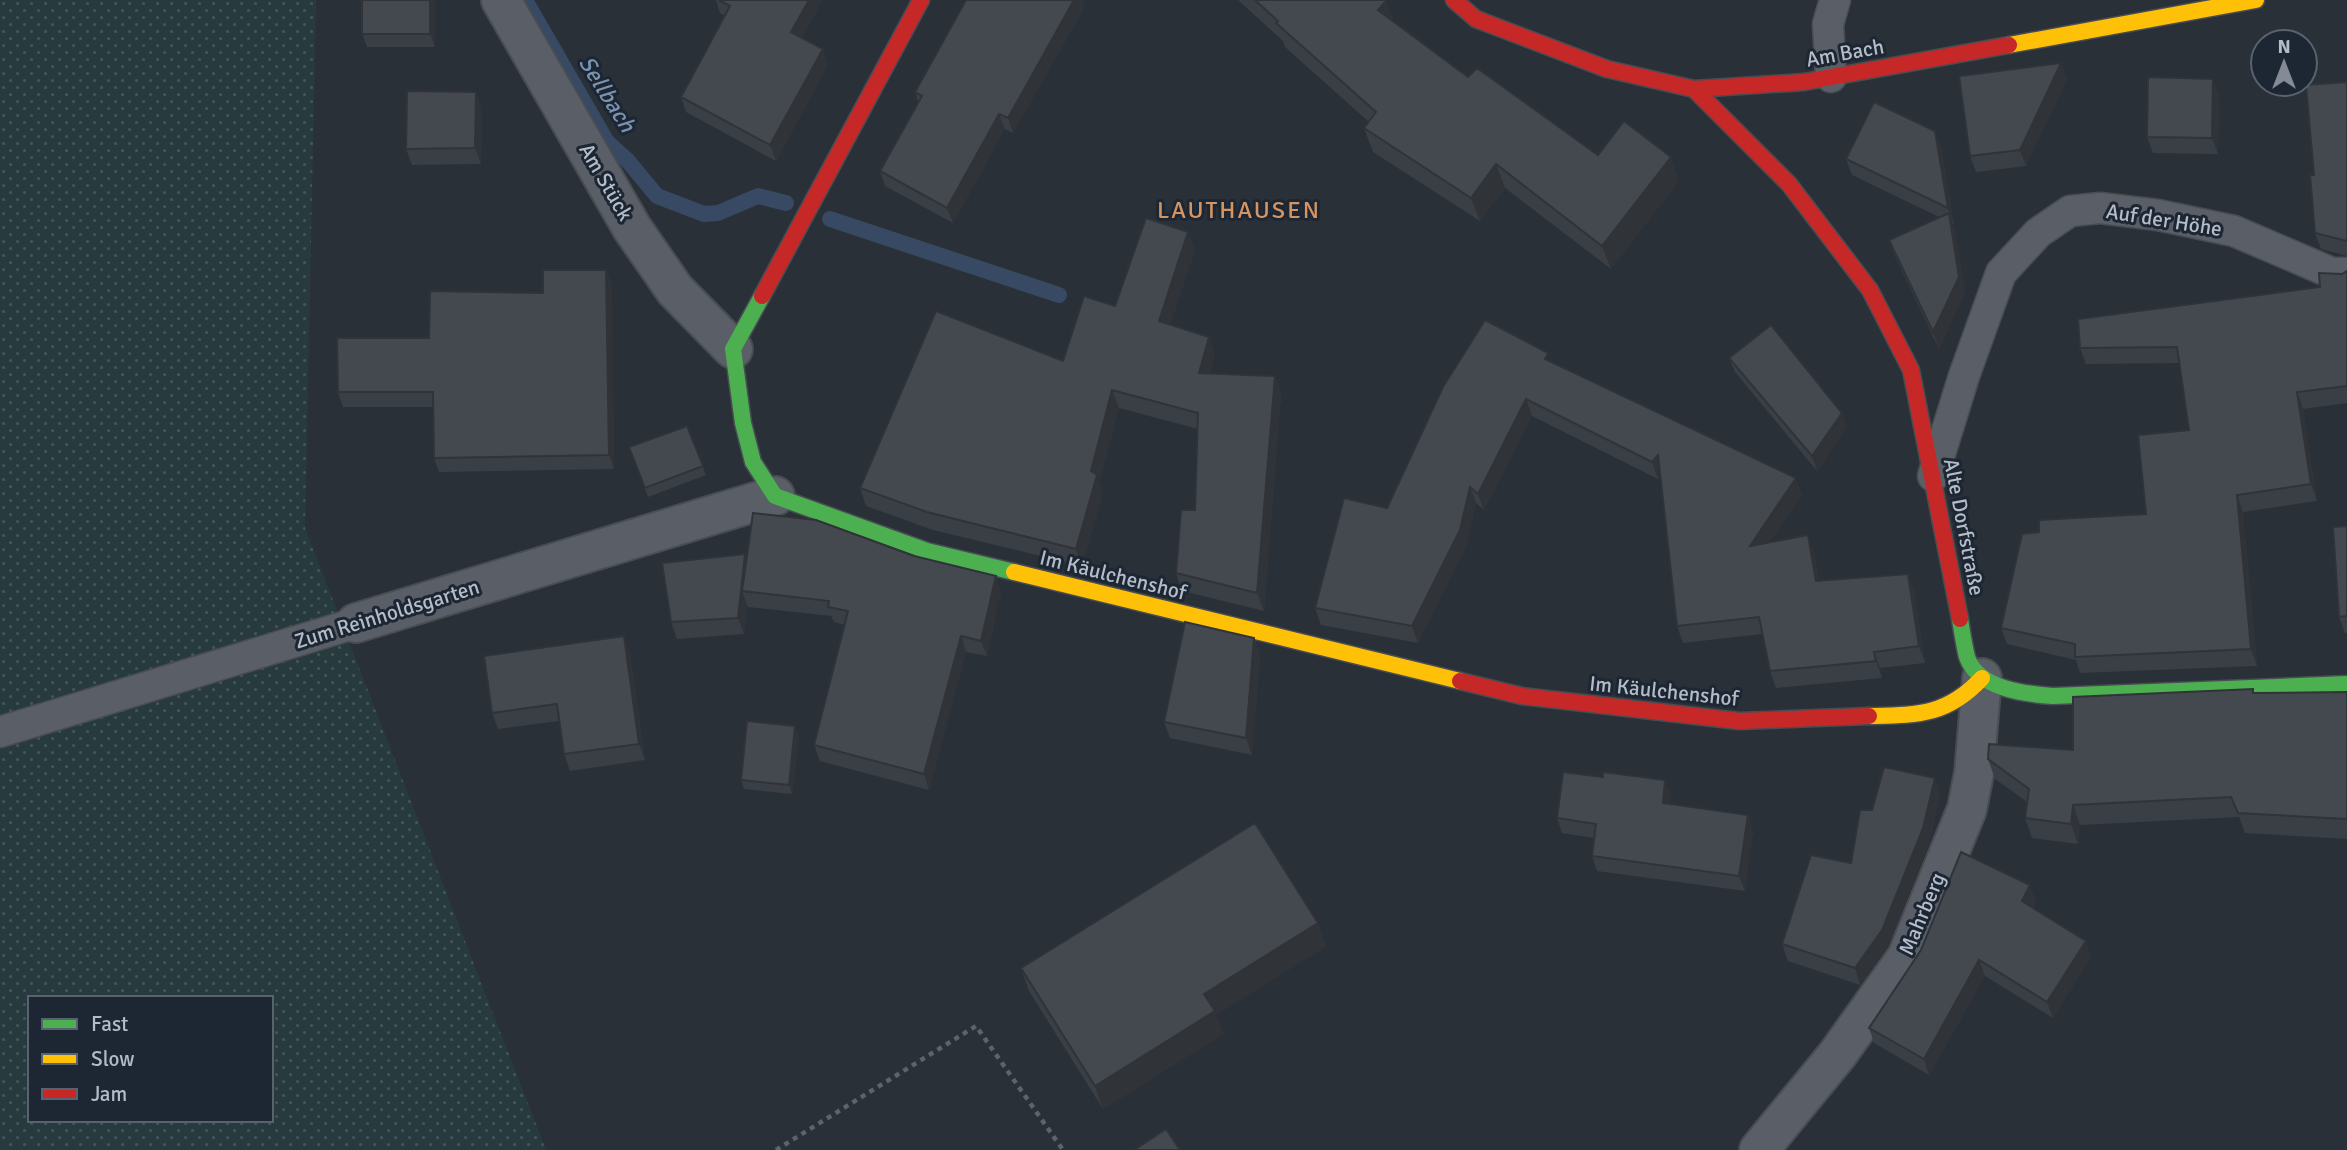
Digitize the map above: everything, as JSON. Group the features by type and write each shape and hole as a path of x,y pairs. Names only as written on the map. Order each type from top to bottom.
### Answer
{"street":[{"name":"Am Stück","path":"501,0 632,228 675,290 733,349"},
{"path":"775,496 753,462 743,423 733,349 921,0"},
{"name":"Am Bach","path":"1454,0 1476,19 1607,69 1694,89 1804,82 2135,11 2256,0"},
{"name":"Alte Dorfstraße","path":"1694,89 1789,184 1870,290 1911,370 1968,660 1982,678"},
{"name":"Zum Reinholdsgarten","path":"356,623 775,496"},
{"name":"Im Käulchenshof","path":"775,496 927,551 1522,696 1740,721 1904,715 1946,708 1971,691 1982,678"},
{"path":"1982,678 2014,693 2053,696 2347,684"},
{"name":"Mahrberg","path":"1759,1150 1837,1055 1907,957 1967,809 1974,772 1982,678"}],"lane":[{"path":"1831,77 1828,24 1835,0"},
{"name":"Auf der Höhe","path":"1933,476 1964,376 2001,273 2038,233 2070,211 2100,208 2158,215 2234,232 2332,273 2347,273"},
{"name":"Zum Reinholdsgarten","path":"0,732 356,623"}],"path":[{"path":"776,1150 976,1026 1063,1150"}],"green space":[{"path":"0,0 316,0 305,528 546,1150 0,1150"}],"building":[{"path":"362,0 430,0 430,34 362,34"},
{"path":"719,0 809,0 791,32 823,49 770,145 681,97 730,6"},
{"path":"966,0 1074,0 1008,118 999,114 947,208 880,171 922,96 915,92"},
{"path":"1255,0 1385,0 1378,10 1468,77 1477,68 1598,155 1624,121 1671,157 1602,246 1496,164 1471,198 1364,128 1376,112 1276,23 1278,21"},
{"path":"2061,63 2020,150 1970,156 1959,76"},
{"path":"2148,77 2213,79 2212,138 2147,137"},
{"path":"2347,82 2347,241 2315,233 2310,175 2314,175 2307,98 2319,98 2319,84"},
{"path":"407,91 476,92 475,148 406,149"},
{"path":"1874,102 1935,131 1948,208 1846,159"},
{"path":"1949,213 1959,277 1933,332 1889,240"},
{"path":"1146,218 1188,232 1159,321 1209,337 1199,373 1275,376 1257,593 1176,573 1181,510 1195,510 1198,413 1112,390 1091,471 1097,475 1076,549 927,512 860,488 936,311 1063,361 1084,296 1115,306"},
{"path":"543,270 606,270 609,455 434,458 433,392 338,392 337,338 429,338 430,291 543,293"},
{"path":"2347,271 2347,386 2297,392 2311,484 2237,495 2251,649 2075,657 2075,644 2001,628 2022,534 2039,532 2039,520 2146,514 2138,435 2189,430 2177,347 2080,348 2078,319 2320,287 2319,273 2342,274"},
{"path":"1485,320 1548,353 1545,359 1796,478 1750,546 1808,535 1816,581 1908,574 1919,646 1874,652 1876,661 1770,671 1759,617 1677,626 1658,455 1652,462 1526,399 1478,494 1470,487 1460,530 1412,626 1315,608 1344,498 1387,508 1443,387"},
{"path":"1771,325 1842,413 1812,456 1729,358"},
{"path":"687,426 703,466 645,488 629,447"},
{"path":"753,513 816,520 914,556 996,576 981,641 961,636 924,774 814,745 848,611 828,607 829,601 742,591"},
{"path":"2347,526 2347,616 2339,617 2333,527"},
{"path":"745,554 738,618 671,622 662,563"},
{"path":"1185,622 1254,638 1246,738 1164,722"},
{"path":"624,636 639,744 564,754 557,704 492,713 484,656"},
{"path":"2253,689 2253,693 2347,692 2347,819 2238,813 2231,797 2073,805 2071,824 2025,818 2029,789 1988,759 1989,744 2073,750 2073,697"},
{"path":"747,721 795,726 789,785 741,780"},
{"path":"1884,767 1935,778 1923,828 1882,930 1855,968 1782,944 1811,855 1851,863 1860,810 1872,810"},
{"path":"1563,772 1603,777 1603,772 1665,780 1663,803 1748,815 1739,876 1592,856 1596,824 1557,818"},
{"path":"1255,823 1318,923 1204,994 1215,1011 1095,1086 1021,968"},
{"path":"1961,852 2030,885 2022,901 2086,941 2047,1002 1979,960 1924,1059 1869,1028 1921,950"},
{"path":"1166,1129 1180,1150 1134,1150"}],"waterway":[{"name":"Sellbach","path":"525,0 607,142 628,161 657,196 704,214 718,213 758,196 786,203"},
{"name":"Sellbach","path":"830,219 1059,295"}],"traffic: fast":[{"path":"762,296 733,349 743,423 753,462 775,496 927,551 1014,572"},
{"path":"1960,619 1967,657 1973,668 1992,683 2029,694 2053,696 2347,684"}],"traffic: slow":[{"path":"2009,45 2256,0"},
{"path":"1014,572 1460,681"},
{"path":"1869,716 1930,711 1956,700 1982,678"}],"traffic: jam":[{"path":"762,296 921,0"},
{"path":"1454,0 1476,19 1607,69 1694,89 1804,82 2009,45"},
{"path":"1694,89 1789,184 1870,290 1911,370 1960,619"},
{"path":"1460,681 1522,696 1739,721 1869,716"}],"district":[{"name":"LAUTHAUSEN","path":"1239,210"}]}
